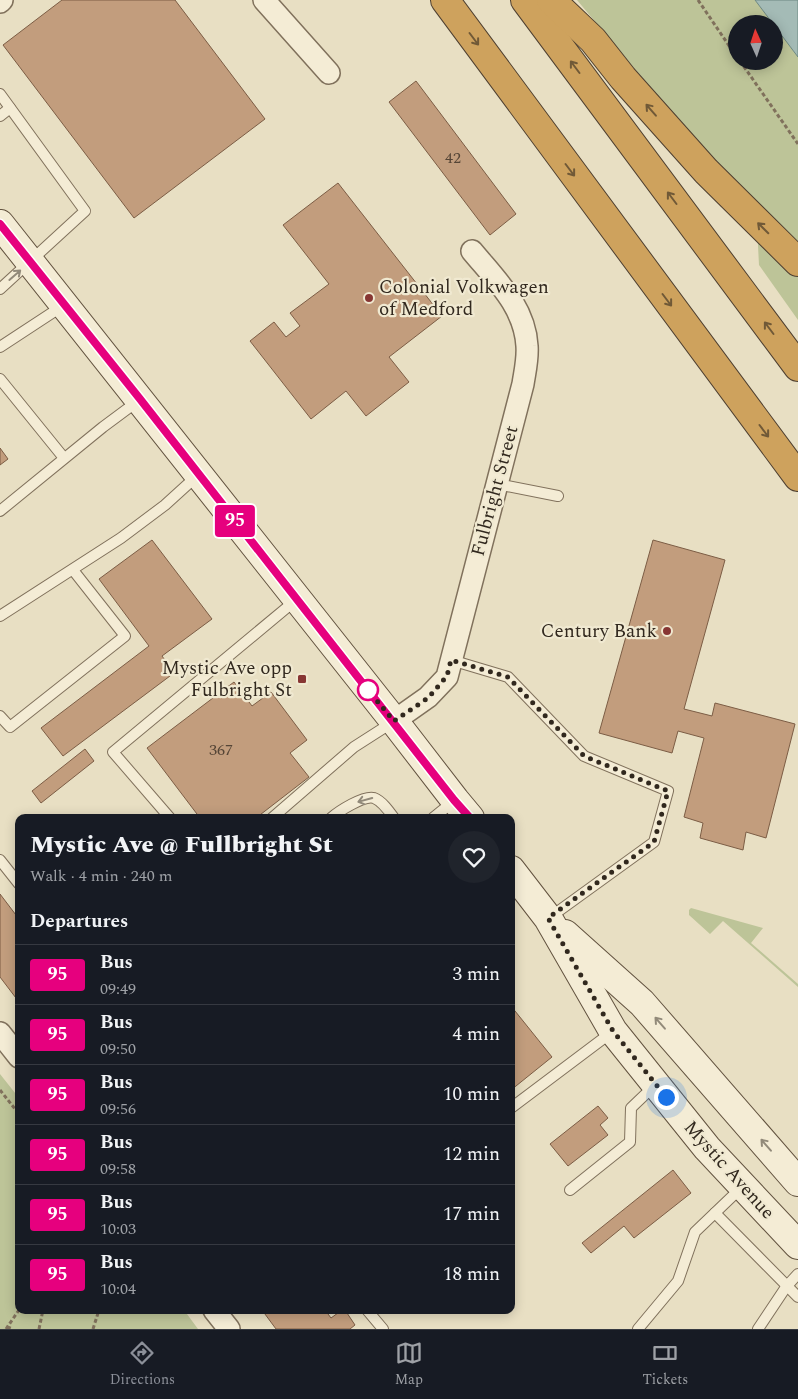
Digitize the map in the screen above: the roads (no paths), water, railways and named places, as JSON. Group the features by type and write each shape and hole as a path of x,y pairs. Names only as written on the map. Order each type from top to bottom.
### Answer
{"highway":[{"path":"444,0 798,477"},
{"path":"525,0 798,367"},
{"path":"550,0 593,40 642,100 706,171 798,262"}],"main road":[{"path":"0,224 462,809"},
{"name":"Mystic Avenue","path":"515,875 548,918 613,1031 707,1148 798,1245"},
{"name":"Mystic Avenue","path":"548,918 642,1003 798,1182"}],"street":[{"path":"264,0 329,73"},
{"name":"Fulbright Street","path":"394,721 428,698 447,676 523,384 527,360 523,321 511,299 472,252"},
{"path":"0,1033 15,1052"},
{"path":"217,1314 229,1329"}],"lane":[{"path":"0,94 85,211 0,288"},
{"path":"0,116 10,108"},
{"path":"0,347 65,304"},
{"path":"0,379 64,458"},
{"path":"0,511 140,399"},
{"path":"0,616 121,538 165,505 198,475"},
{"path":"497,484 558,496"},
{"path":"0,716 10,727 125,636 73,570"},
{"path":"167,814 113,752 297,599"},
{"path":"451,660 508,677 584,756 668,791 654,842 548,918"},
{"path":"277,814 354,747 394,721"},
{"path":"338,814 363,798 374,798 385,806 391,814"},
{"path":"446,814 462,809"},
{"path":"0,860 15,879"},
{"path":"515,1105 613,1031"},
{"path":"570,1190 630,1142 631,1108 656,1085"},
{"path":"638,1329 678,1281 695,1232 743,1187"},
{"path":"715,1213 786,1287 798,1297"},
{"path":"758,1329 786,1287 798,1274"},
{"path":"370,1314 383,1329"}],"water":[{"path":"755,0 798,0 798,57 783,37 783,15 766,15"}],"place":[{"name":"Colonial Volkwagen of Medford","path":"369,298"},
{"name":"Century Bank","path":"667,631"},
{"name":"Mystic Ave opp Fulbright St","path":"302,679"}]}
